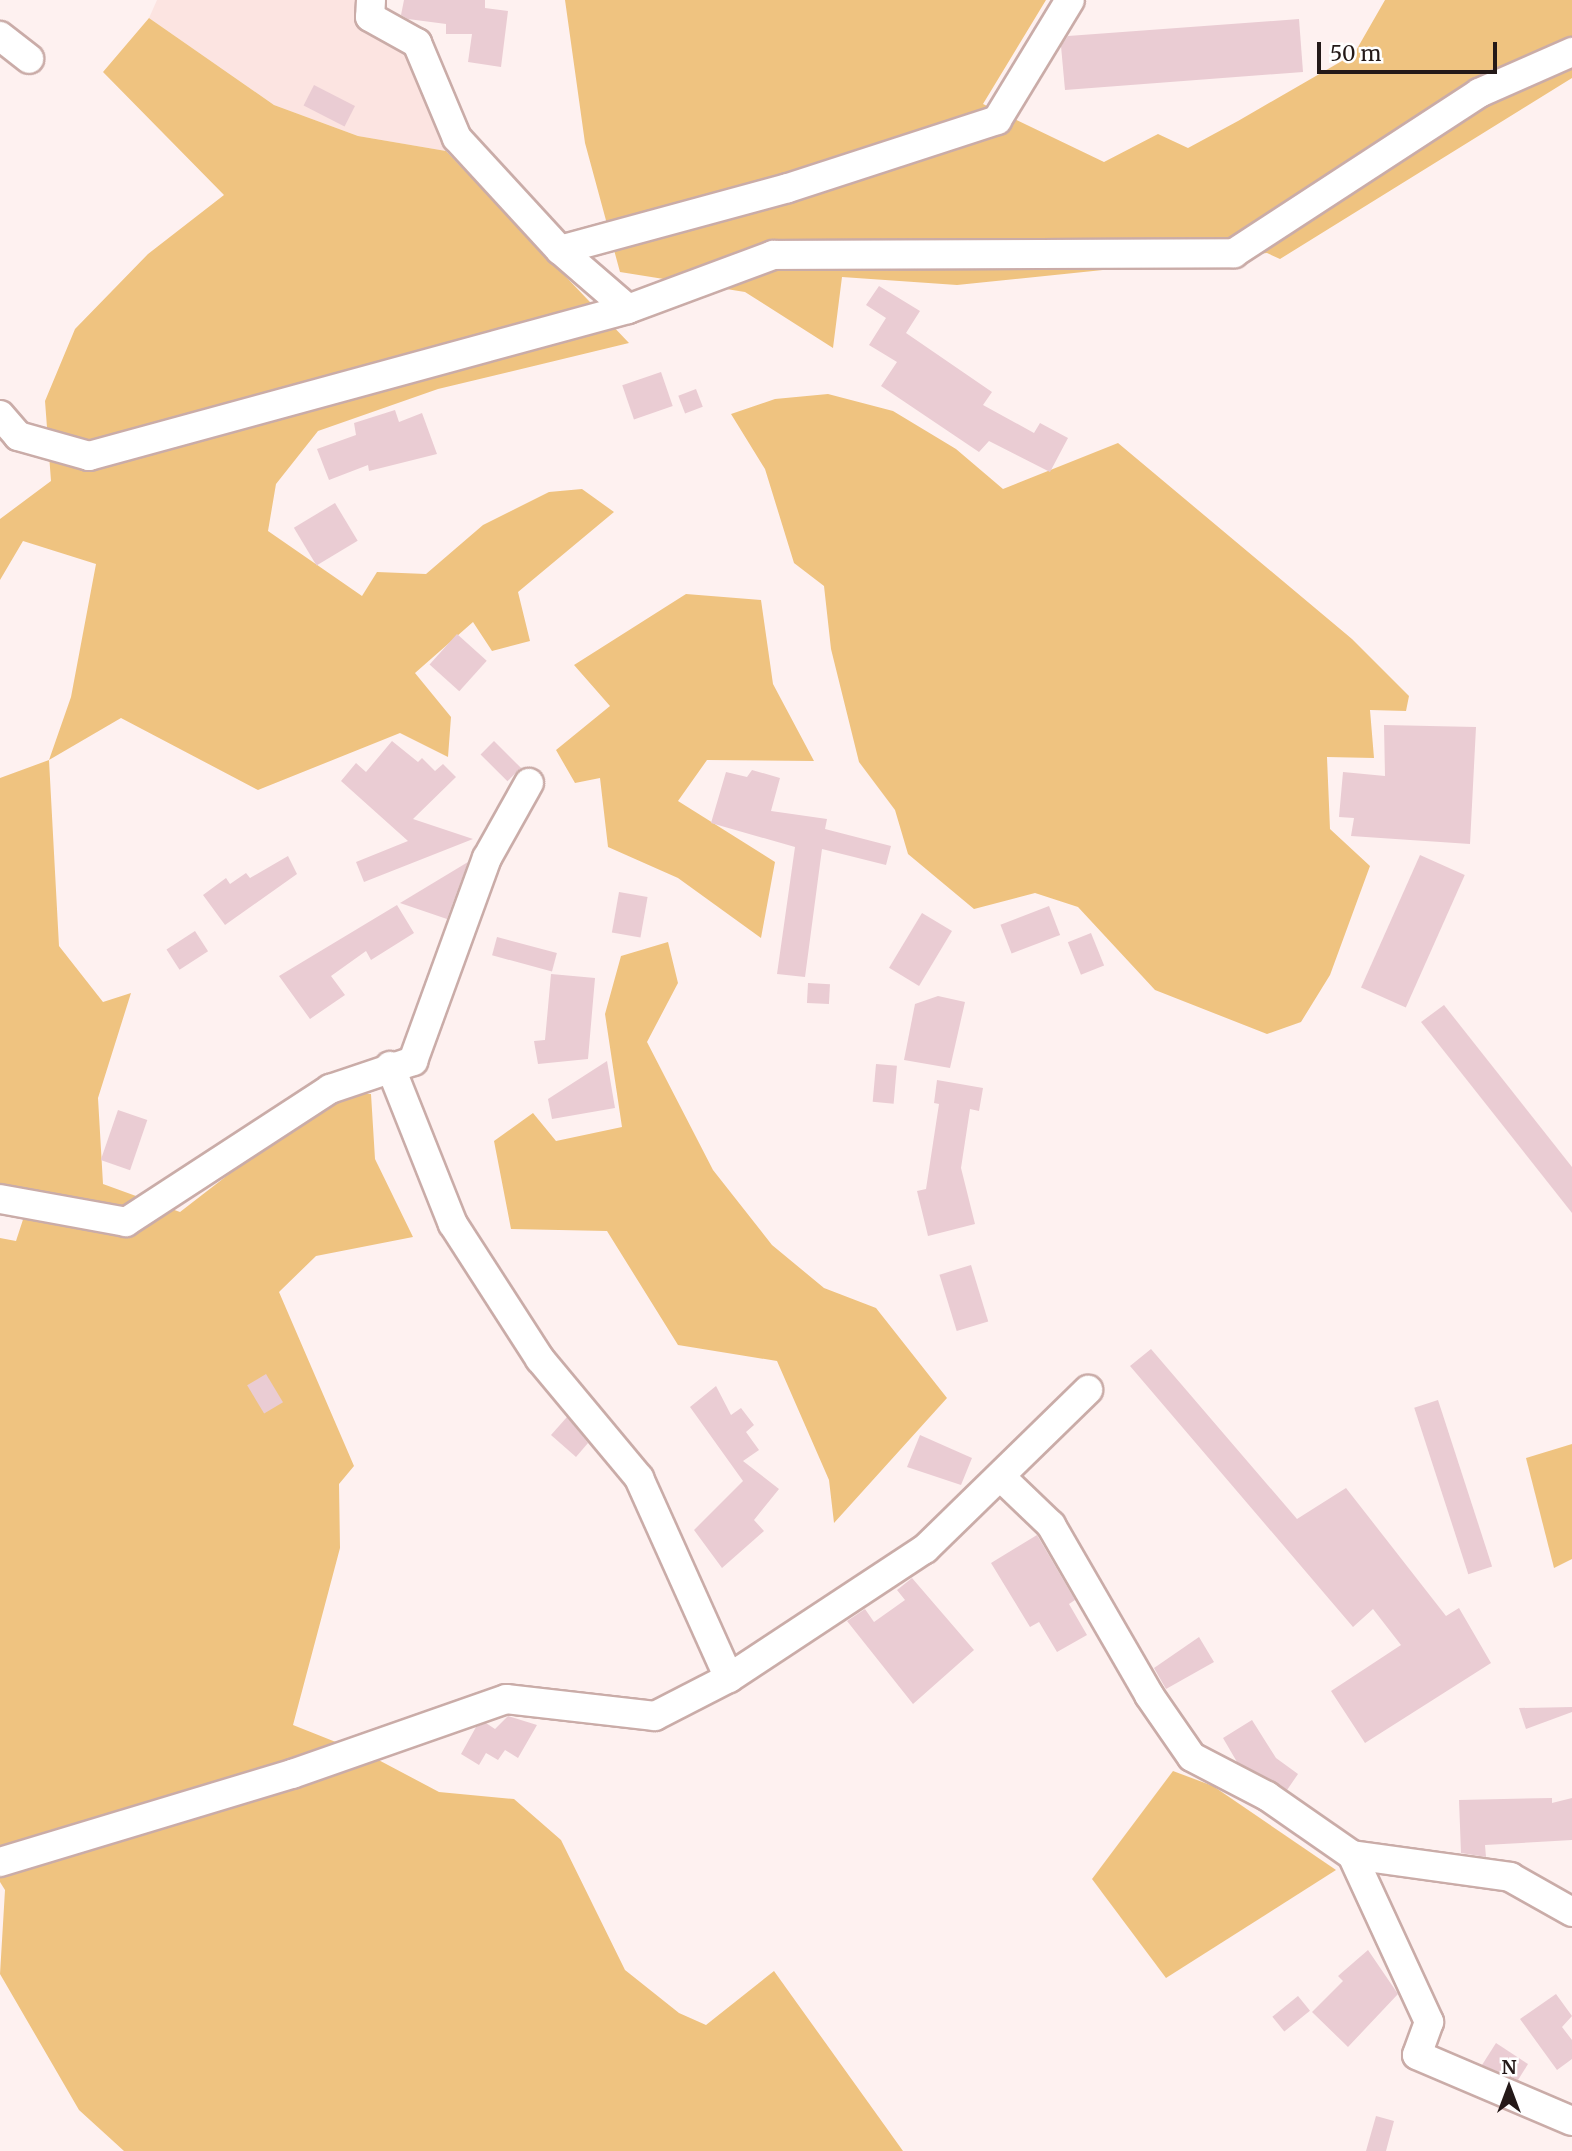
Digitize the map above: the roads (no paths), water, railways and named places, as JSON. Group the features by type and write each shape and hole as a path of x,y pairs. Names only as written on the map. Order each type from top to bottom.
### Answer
{"street":[{"path":"371,0 370,17 417,43 457,138 560,250 628,309"},
{"path":"560,250 788,188 997,120 1070,0"},
{"path":"0,36 29,59"},
{"path":"0,415 18,436 89,457 628,309 773,255 1234,253 1479,93 1572,52"},
{"path":"0,1199 126,1222 330,1089 390,1066 413,1061 487,859 529,783"},
{"path":"390,1066 453,1224 540,1359 639,1478 729,1678"},
{"path":"0,1862 292,1774 506,1699 655,1716 729,1678 925,1549 1002,1478 1088,1390"},
{"path":"1002,1478 1051,1525 1149,1695 1192,1757 1267,1796 1352,1854 1510,1877 1572,1912"},
{"path":"1352,1854 1429,2022 1417,2055 1572,2120"}]}
